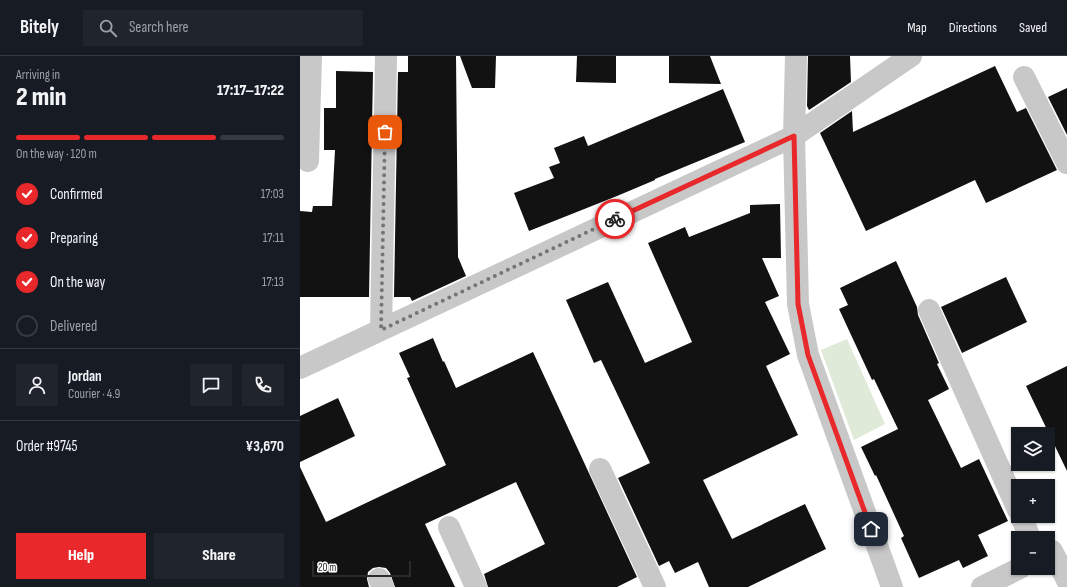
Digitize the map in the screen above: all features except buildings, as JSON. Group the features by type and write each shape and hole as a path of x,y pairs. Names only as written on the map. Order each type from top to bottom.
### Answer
{"street":[{"path":"308,161 311,56"},
{"path":"381,330 386,56"},
{"path":"796,56 794,136 798,304 808,355 892,587"},
{"path":"300,368 794,136 911,56"},
{"path":"1024,77 1067,163"},
{"path":"930,310 1011,494"},
{"path":"600,469 655,587"},
{"path":"449,527 476,587"},
{"path":"1056,549 1067,580"},
{"path":"982,587 1011,572"}],"green space":[{"path":"847,339 885,424 854,440 821,350"}],"way so far":[{"path":"385,132 381,330 615,219"}],"route":[{"path":"615,219 794,136 798,304 800,317 808,355 871,529"}]}
